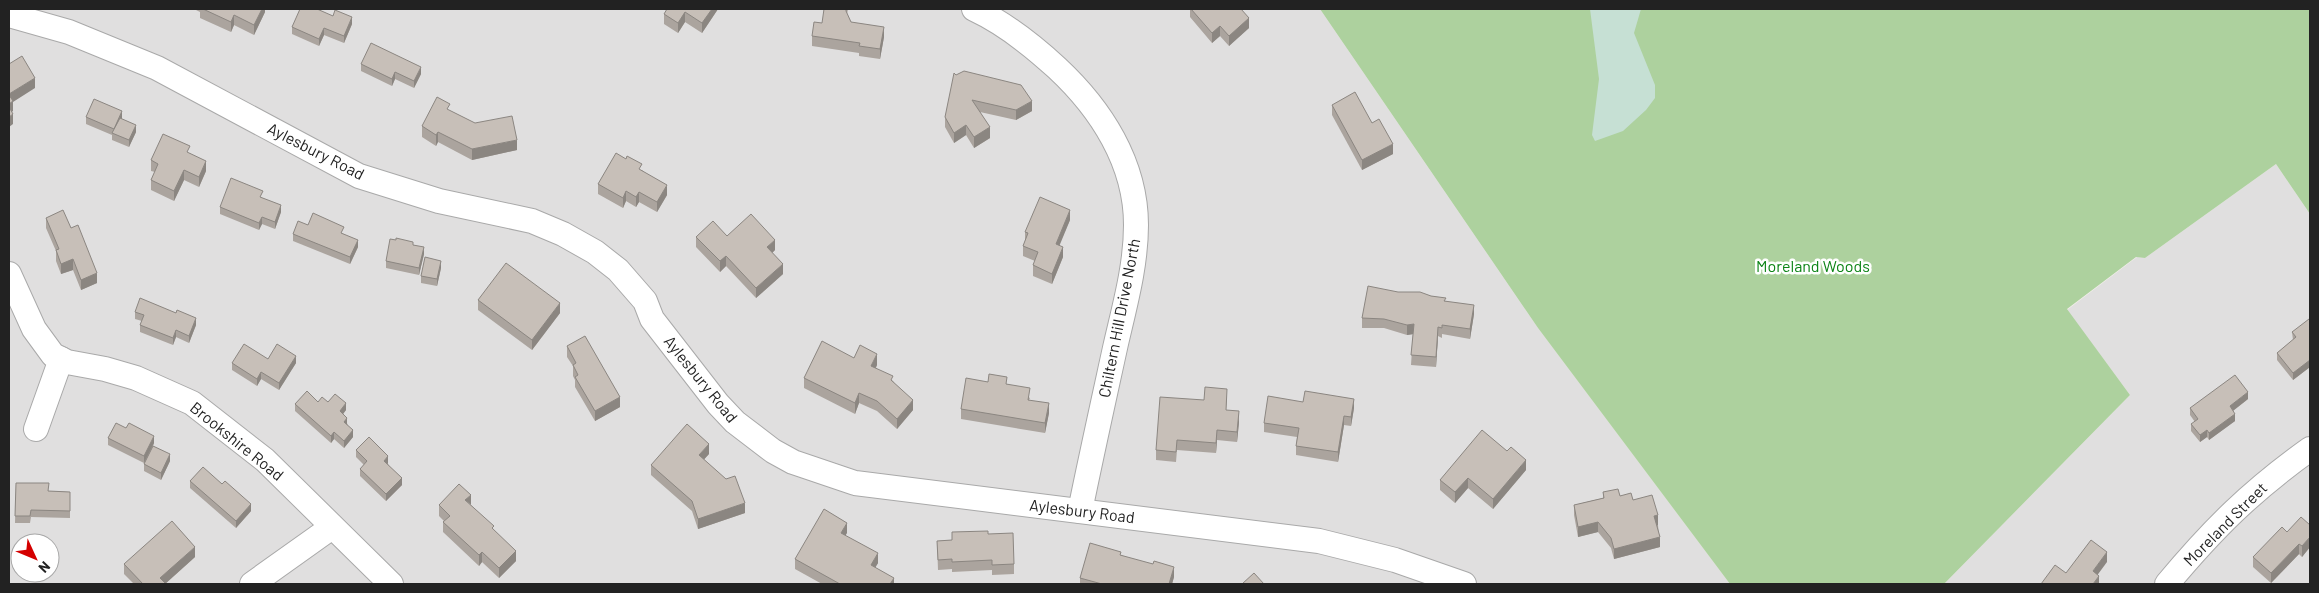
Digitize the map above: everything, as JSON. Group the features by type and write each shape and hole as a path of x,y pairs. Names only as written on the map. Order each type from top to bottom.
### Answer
{"street":[{"name":"Chiltern Hill Drive North","path":"974,9 989,16 1029,45 1048,60 1082,93 1112,136 1130,183 1136,225 1134,252 1080,511"},
{"name":"Aylesbury Road","path":"9,15 70,32 149,65 360,176 439,201 532,221 564,234 595,252 618,270 645,302 652,319 718,404 753,438 793,462 855,483 1319,541 1395,560 1457,583"},
{"name":"Brookshire Road","path":"9,274 34,330 53,355 61,359 136,378 192,403 265,460 391,584"},
{"path":"36,430 61,359"},
{"name":"Moreland Street","path":"2167,584 2199,545 2234,509 2256,489 2310,449"},
{"path":"252,584 332,527"}],"shaded area":[{"path":"9,9 1320,9 1538,328 1730,584 9,584"},
{"path":"2276,164 2310,214 2310,584 1944,584 2130,395 2067,310 2137,257 2145,258"}],"green space":[{"name":"Moreland Woods","path":"1320,9 2310,9 2310,214 2276,164 2145,258 2136,257 2067,309 2130,395 1944,584 1730,584 1538,328"},
{"path":"1590,9 1641,9 1634,33 1655,85 1655,98 1646,110 1623,131 1595,141 1592,135 1599,79"}],"building":[{"path":"203,9 262,9 254,25 234,15 231,22"},
{"path":"300,9 317,9 333,16 335,10 352,17 344,36 324,28 319,39 292,27"},
{"path":"667,9 712,9 702,23 685,12 678,23 664,14"},
{"path":"824,9 846,9 851,22 884,27 880,49 859,46 860,43 812,36 814,22 822,23"},
{"path":"1191,9 1241,9 1249,18 1229,36 1220,26 1212,33"},
{"path":"371,43 421,67 414,81 395,72 392,79 361,64"},
{"path":"22,56 35,78 9,94 9,64"},
{"path":"964,71 1021,85 1032,101 1016,110 972,100 990,127 974,137 966,125 954,133 945,117 954,73 956,75"},
{"path":"1355,92 1372,123 1379,119 1393,144 1362,160 1332,105"},
{"path":"9,95 13,101 9,104"},
{"path":"437,97 450,104 447,109 475,123 512,116 517,140 472,149 438,132 436,135 422,126"},
{"path":"94,99 122,111 114,129 86,117"},
{"path":"9,107 13,114 9,117"},
{"path":"120,118 136,125 129,140 112,133"},
{"path":"163,134 190,146 187,152 206,161 199,177 184,170 174,191 151,180 158,164 151,160"},
{"path":"616,153 626,159 627,156 642,164 639,169 667,185 657,202 639,192 636,197 626,191 623,198 598,184"},
{"path":"231,178 263,191 260,197 281,205 275,222 262,217 259,223 220,207"},
{"path":"1040,197 1070,210 1056,244 1063,247 1052,274 1033,265 1038,252 1023,246 1028,233 1025,232"},
{"path":"63,210 71,228 78,225 97,273 81,280 73,259 61,264 56,250 59,249 46,218"},
{"path":"313,213 344,227 341,233 358,240 350,257 293,234 298,221 308,225"},
{"path":"751,214 775,240 767,247 783,264 756,288 726,256 720,261 696,237 713,221 727,236"},
{"path":"396,238 424,247 419,268 386,261 390,239 396,240"},
{"path":"425,257 441,261 437,279 421,276"},
{"path":"506,263 560,303 532,340 478,300"},
{"path":"1368,286 1398,292 1420,292 1446,298 1444,301 1474,305 1470,329 1442,325 1442,328 1438,327 1436,357 1411,355 1414,324 1407,325 1384,319 1362,318"},
{"path":"140,298 176,313 177,310 196,318 189,336 176,330 173,338 140,325 144,315 135,312"},
{"path":"2309,319 2310,360 2293,373 2277,353 2296,337 2292,332"},
{"path":"585,336 620,397 595,411 575,377 578,375 573,365 576,363 567,346"},
{"path":"822,341 854,358 860,345 877,354 871,366 893,376 891,380 913,400 897,419 877,401 859,393 855,403 804,378"},
{"path":"244,344 268,359 277,344 296,356 279,383 261,372 257,379 232,363"},
{"path":"989,374 1007,377 1006,384 1030,388 1028,400 1049,403 1045,423 961,409 966,378 988,382"},
{"path":"2235,375 2248,392 2230,406 2235,414 2209,433 2207,430 2200,435 2191,424 2198,419 2190,408"},
{"path":"1205,387 1227,389 1226,410 1239,411 1237,432 1217,430 1216,443 1177,440 1176,452 1156,450 1160,397 1204,400"},
{"path":"307,391 318,402 322,397 328,402 335,394 346,403 340,411 347,418 344,422 353,430 344,441 334,432 331,436 295,404"},
{"path":"1305,391 1354,399 1351,417 1344,416 1338,452 1296,446 1299,428 1264,423 1268,396 1303,402"},
{"path":"116,423 126,428 129,423 154,436 144,456 108,438"},
{"path":"687,424 709,444 699,455 726,479 735,476 745,503 698,519 692,501 651,465"},
{"path":"1482,430 1507,451 1511,447 1526,460 1493,499 1468,478 1455,492 1440,480"},
{"path":"369,437 388,456 384,461 402,478 386,494 360,469 367,461 356,450"},
{"path":"153,446 170,454 161,473 144,464"},
{"path":"203,467 222,484 225,481 251,504 236,521 190,481"},
{"path":"16,483 49,483 48,491 70,492 70,511 31,510 30,516 15,516"},
{"path":"459,484 471,495 465,500 494,526 492,528 516,551 499,568 482,552 479,555 443,522 450,516 439,505"},
{"path":"1618,489 1620,496 1631,493 1633,500 1652,495 1658,515 1654,516 1660,537 1614,549 1611,538 1598,522 1578,527 1574,505 1604,498 1603,492"},
{"path":"824,509 847,523 841,533 878,553 871,565 894,578 890,584 840,584 795,559"},
{"path":"2301,517 2310,525 2310,537 2302,546 2299,544 2271,573 2253,557 2282,527 2287,532"},
{"path":"172,521 195,547 160,578 164,584 143,584 124,564"},
{"path":"988,531 988,534 1013,533 1014,564 992,565 992,560 952,562 952,559 938,560 937,541 952,540 952,532"},
{"path":"2091,540 2107,552 2093,571 2099,576 2093,584 2041,584 2055,565 2066,573"},
{"path":"1090,543 1121,552 1120,555 1153,564 1154,561 1174,567 1169,584 1102,584 1080,578"},
{"path":"1254,573 1264,584 1242,584"}]}
